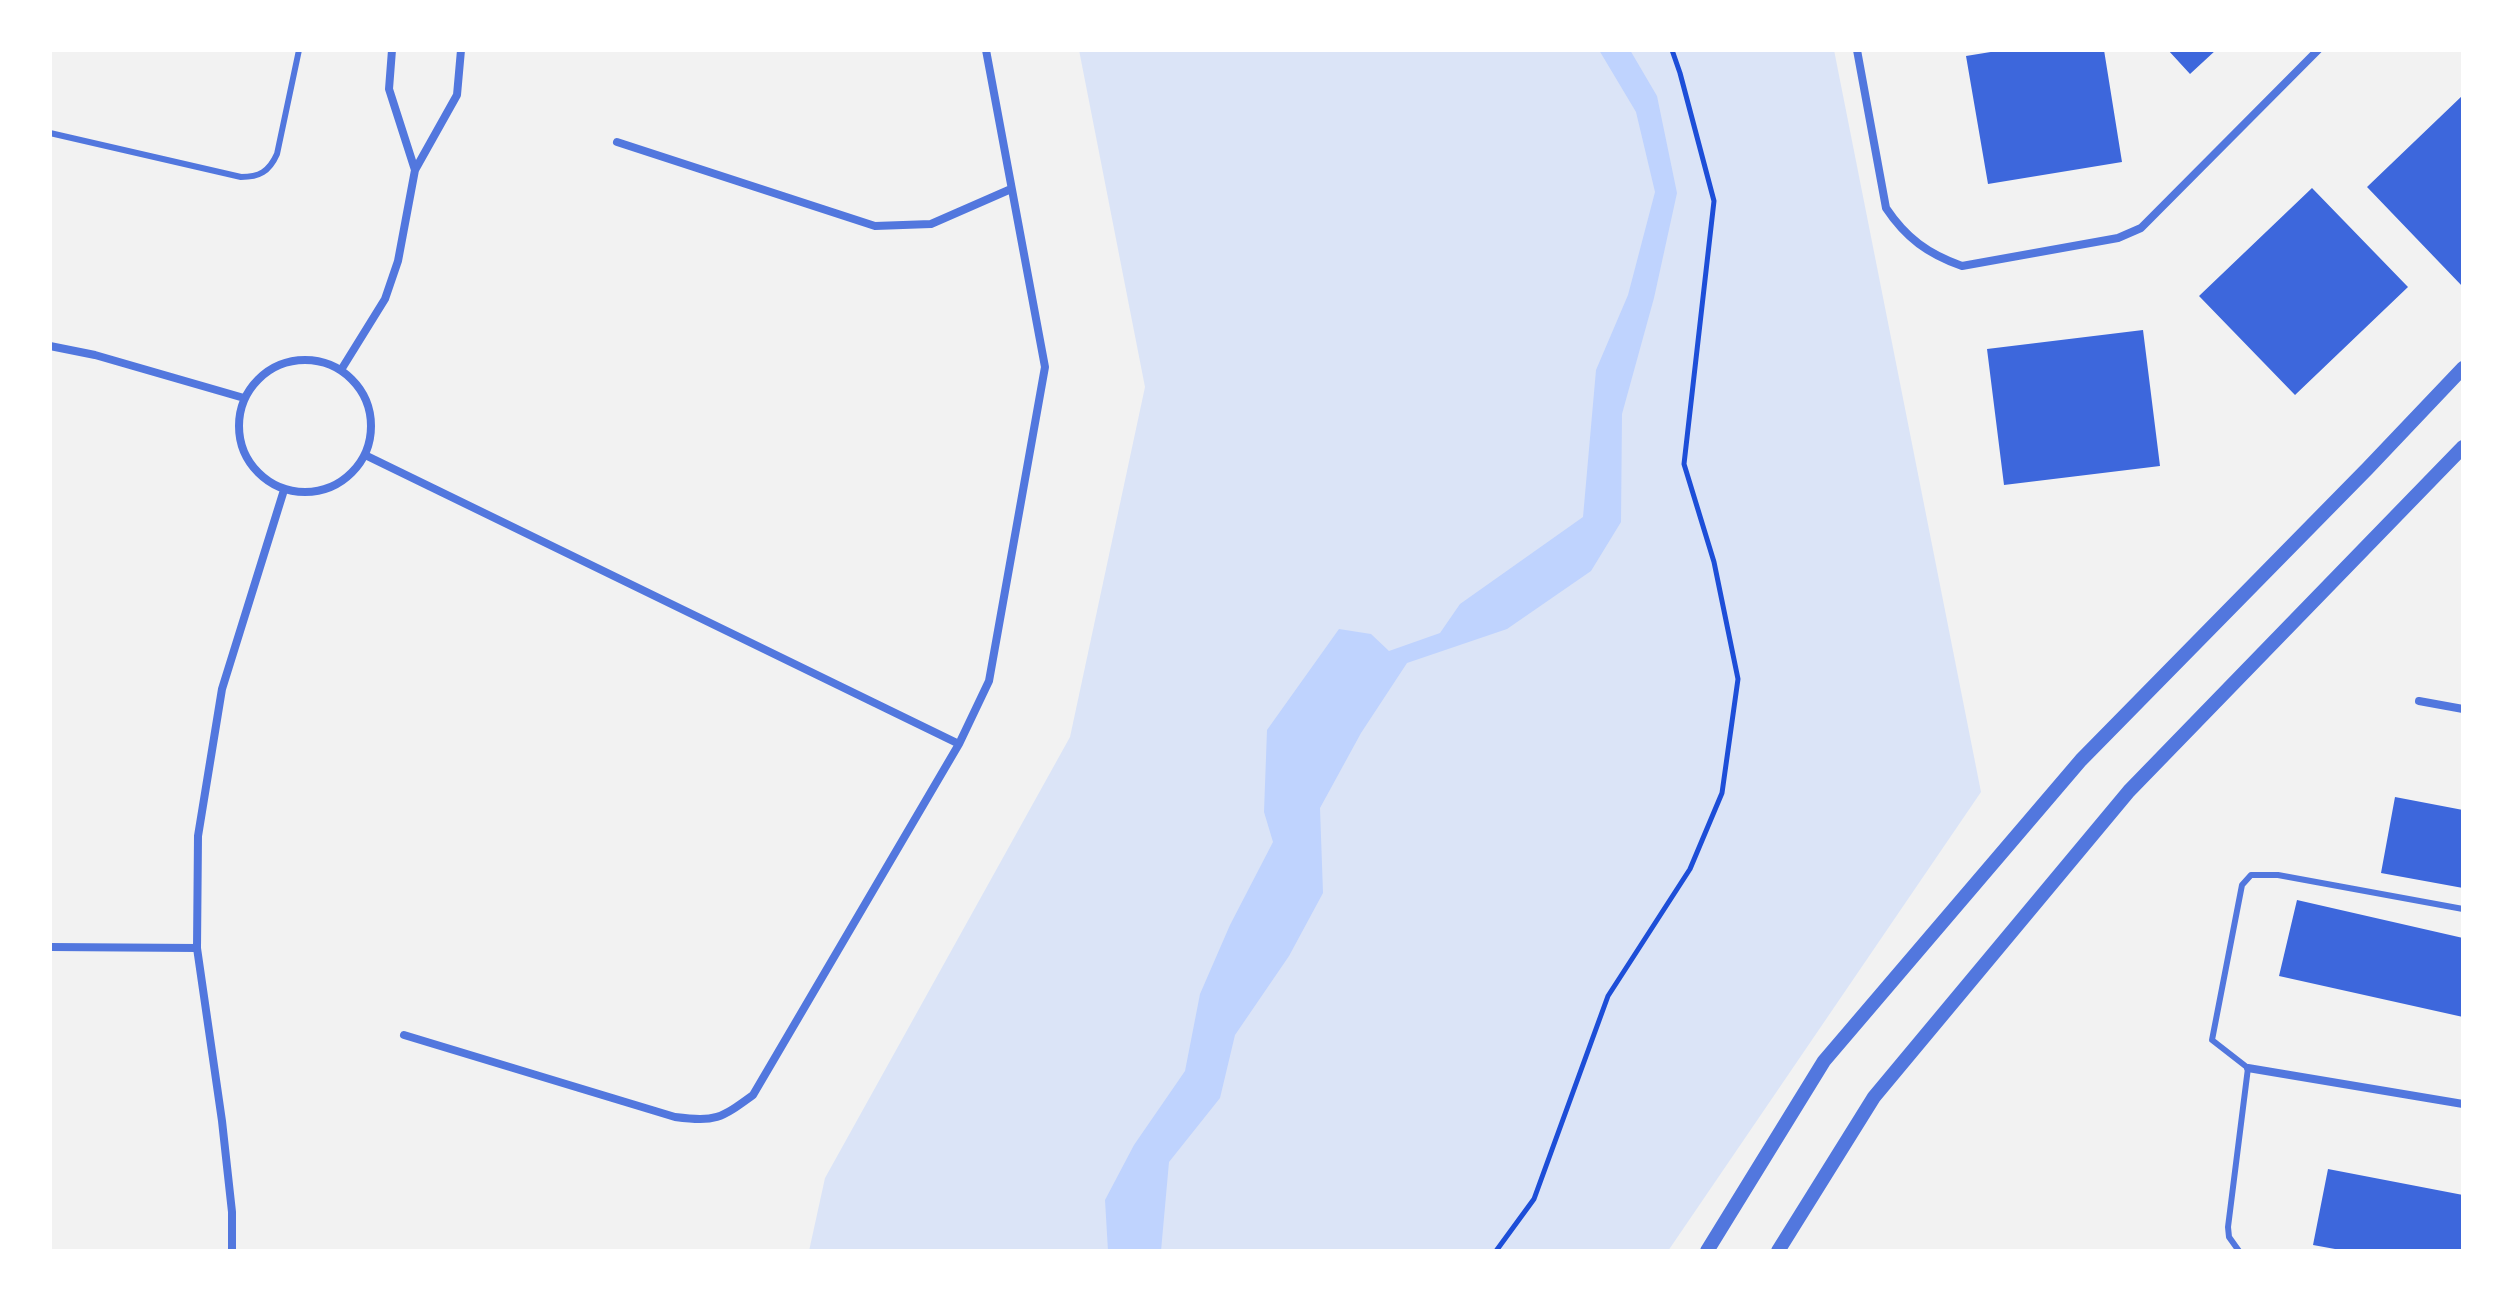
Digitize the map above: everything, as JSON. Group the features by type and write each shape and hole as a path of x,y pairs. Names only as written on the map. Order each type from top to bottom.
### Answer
{"street":[{"path":"392,50 389,89 415,170"},
{"path":"341,370 385,299 398,261 415,170 457,95 461,50"},
{"path":"404,1035 675,1117 707,1121 730,1111 753,1095 959,744 989,681 1045,367 986,50"},
{"path":"1857,50 1886,208 1899,227 1917,244 1938,257 1962,266 2118,238 2141,228 2318,50"},
{"path":"617,142 875,226 931,224 1011,189"},
{"path":"50,346 95,355 244,398"},
{"path":"315,360 341,370 359,386 370,409 372,432 365,455 351,474 331,488 308,493 284,490 260,476 243,453 238,426 244,398 261,375 286,362 315,360"},
{"path":"1707,1251 1824,1061 2071,772 2463,368"},
{"path":"1778,1251 1874,1097 2129,791 2463,447"},
{"path":"365,455 959,744"},
{"path":"232,1251 232,1212 224,1136 197,948 198,836 222,689 284,490"},
{"path":"2419,701 2463,709"},
{"path":"50,947 197,948"},
{"path":"2248,1068 2463,1104"}],"lane":[{"path":"50,133 241,177 253,177 264,173 277,154 299,50"},
{"path":"2239,1251 2229,1237 2228,1227 2248,1068 2212,1040 2242,885 2251,875 2278,875 2463,909"}],"path":[{"path":"1496,1251 1534,1199 1608,996 1690,869 1722,793 1738,679 1714,562 1684,464 1714,201 1672,50"}],"shaded area":[{"path":"1079,50 1834,50 1981,792 1668,1251 809,1251 825,1178 1070,737 1145,387"}],"water":[{"path":"1599,50 1630,50 1657,96 1677,193 1654,298 1622,414 1621,522 1591,571 1507,629 1407,663 1361,733 1320,808 1323,893 1289,956 1235,1035 1220,1098 1169,1162 1161,1251 1108,1251 1105,1200 1134,1145 1185,1071 1200,994 1230,925 1273,842 1264,812 1267,730 1339,629 1371,634 1389,651 1440,633 1460,604 1583,517 1596,370 1628,295 1655,192 1636,112"}],"building":[{"path":"2003,50 2104,50 2122,162 1988,184 1966,56"},
{"path":"2168,50 2216,50 2190,74"},
{"path":"2463,95 2463,287 2367,187"},
{"path":"2312,188 2408,287 2295,395 2199,296"},
{"path":"2143,330 2160,466 2004,485 1987,349"},
{"path":"2395,797 2463,810 2463,888 2381,873"},
{"path":"2297,900 2463,938 2463,1017 2279,976"},
{"path":"2328,1169 2463,1195 2463,1251 2346,1251 2313,1245"}]}
